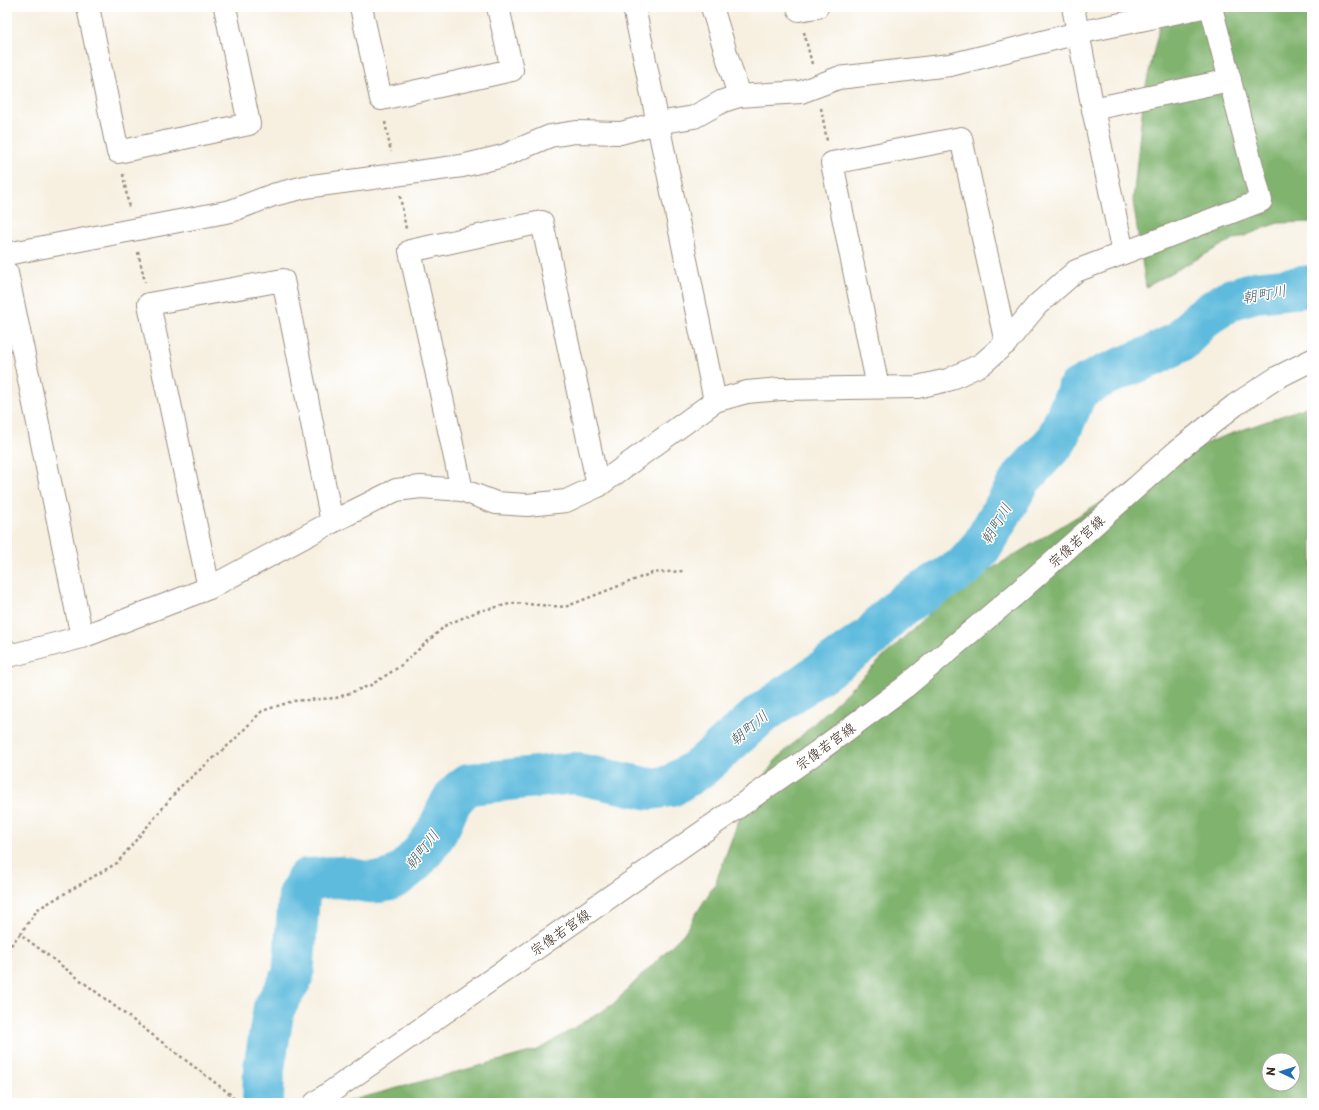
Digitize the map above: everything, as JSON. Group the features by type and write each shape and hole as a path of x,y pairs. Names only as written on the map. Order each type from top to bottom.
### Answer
{"street":[{"path":"88,7 118,152 249,124 225,7"},
{"path":"361,7 381,99 512,70 498,7"},
{"path":"634,7 715,401"},
{"path":"712,7 739,96"},
{"path":"798,7 799,10 817,7"},
{"path":"1073,7 1123,253"},
{"path":"7,254 231,211 272,195 305,187 462,166 503,156 550,136 576,132 621,133 657,123 694,117 723,101 739,96 801,92 838,78 950,65 1078,33 1203,7"},
{"path":"7,651 13,655 82,637 209,588 332,522 396,490 421,487 462,490 496,503 527,506 566,501 598,486 715,401 747,392 917,387 948,380 982,364 1006,343 1037,305 1076,271 1261,201 1211,7"},
{"path":"1093,109 1230,80"},
{"path":"878,387 832,163 961,138 1006,343"},
{"path":"462,490 410,251 542,222 598,486"},
{"path":"7,273 82,637"},
{"path":"209,588 150,304 283,280 332,522"},
{"name":"宗像若宮線","path":"315,1103 817,752 905,687 1016,594 1176,452 1235,405 1278,377 1312,360"}],"path":[{"path":"7,950 38,909 118,863 180,787 232,742 262,711 294,701 336,698 371,685 399,667 446,625 478,611 514,603 564,607 652,573 684,571"},
{"path":"20,934 230,1094 237,1103"}],"green space":[{"path":"1164,7 1312,7 1312,222 1278,223 1226,243 1146,287 1133,201 1144,94"},
{"path":"1312,405 1312,1103 342,1103 538,1050 612,1005 684,933 715,884 744,806 775,761 947,596 1119,491 1211,441"}],"waterway":[{"name":"朝町川","path":"263,1103 264,1068 274,1008 293,976 299,895 307,879 337,877 368,882 380,882 386,881 400,874 421,854 436,833 452,800 469,784 574,773 650,789 671,786 701,767 760,715 871,637 885,621 905,603 964,567 980,549 1021,479 1056,441 1078,389 1105,375 1152,356 1181,341 1201,319 1229,300 1255,292 1312,286"}]}
